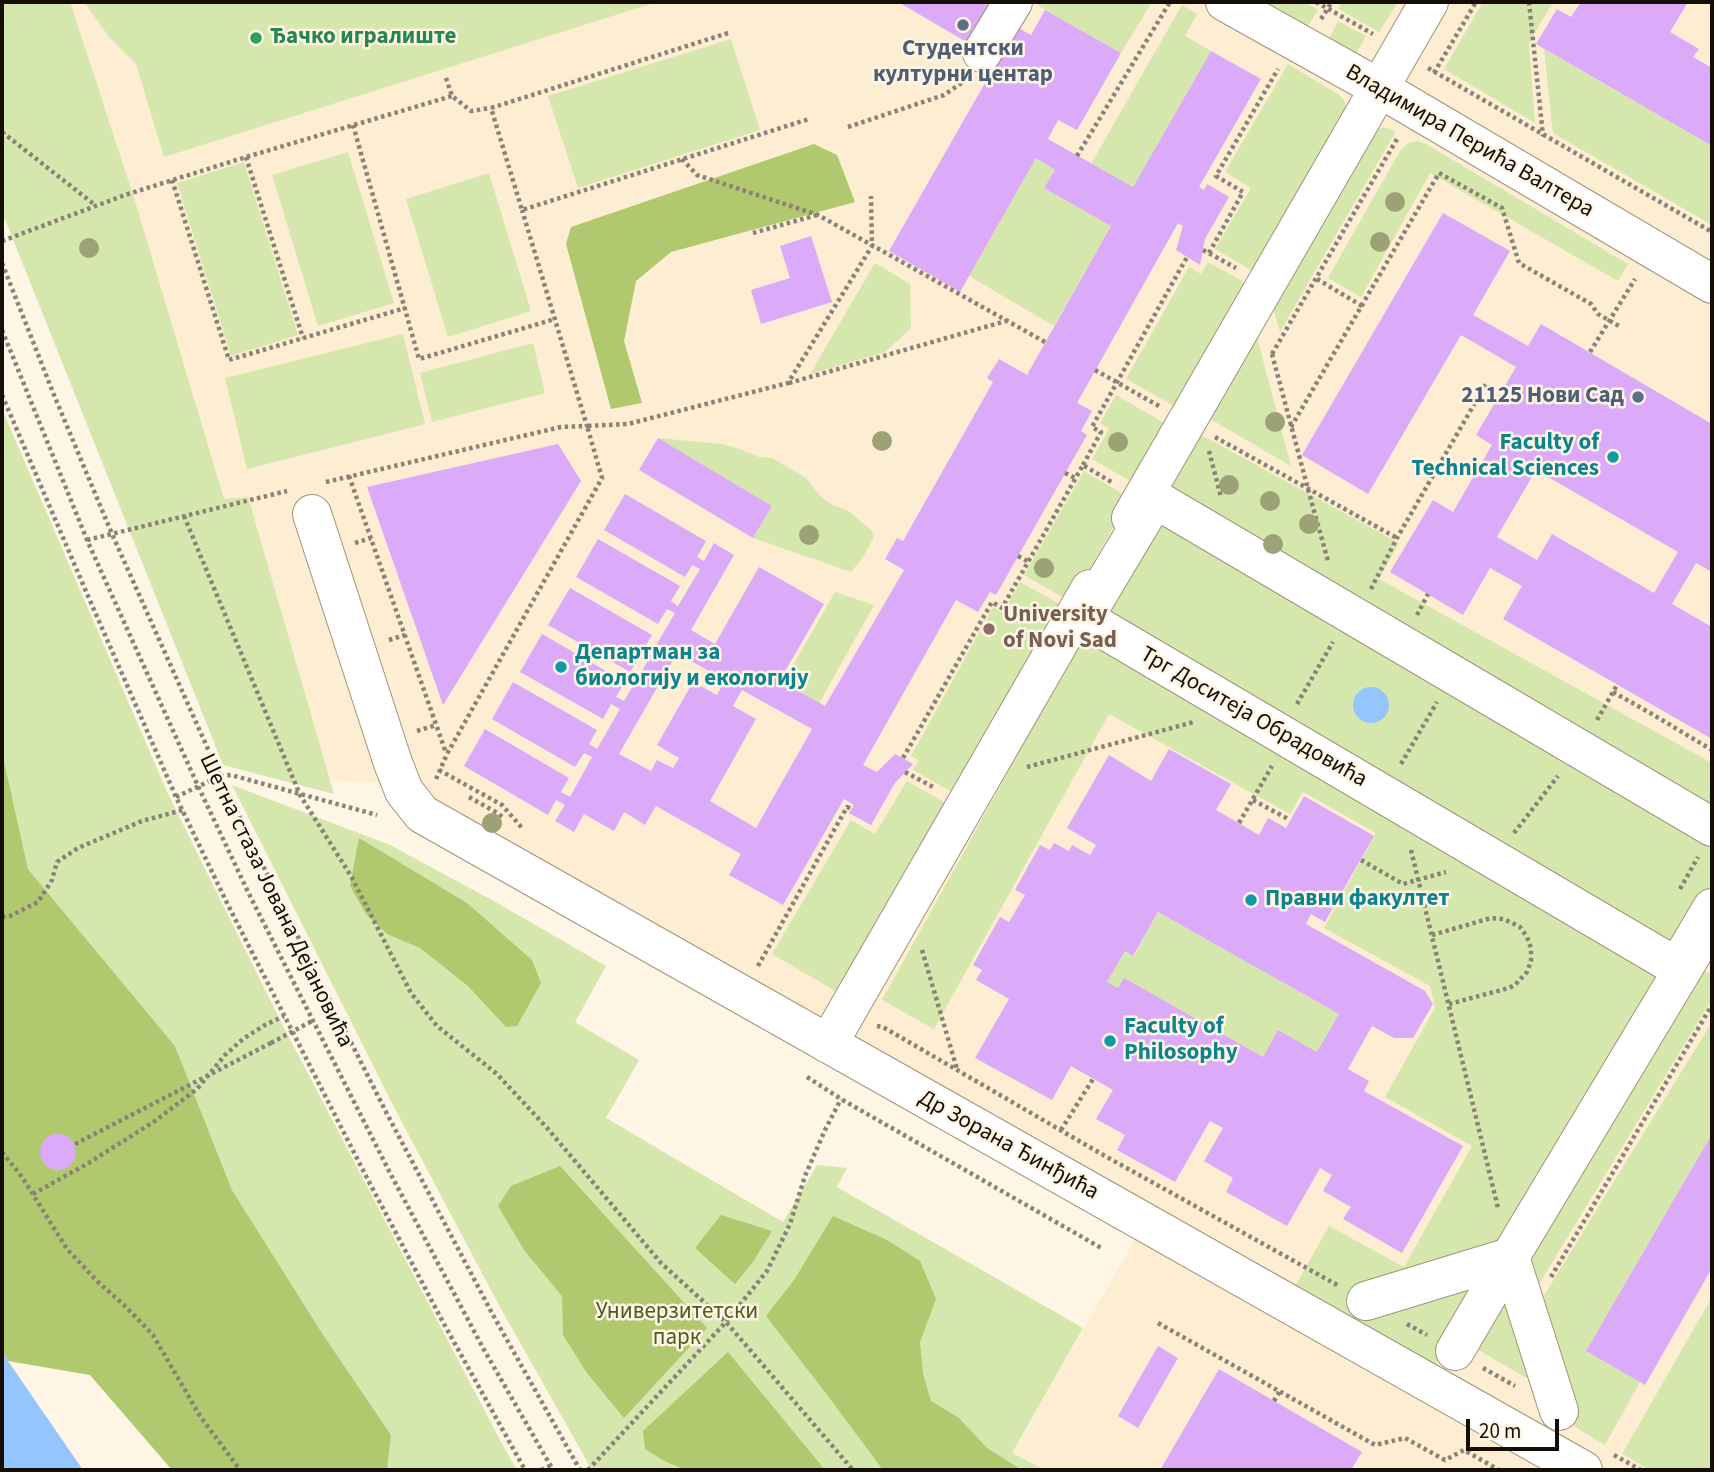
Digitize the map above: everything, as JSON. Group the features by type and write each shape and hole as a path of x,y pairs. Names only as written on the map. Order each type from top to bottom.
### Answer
{"street":[{"path":"982,53 1013,2"},
{"name":"Владимира Перића Валтера","path":"1226,2 1712,284"},
{"path":"835,1032 980,780 1146,503 1429,2"},
{"name":"Др Зорана Ђинђића","path":"312,495 404,791 422,814 742,995 835,1032 1597,1462"},
{"path":"1146,503 1155,499 1712,827"},
{"name":"Трг Доситеја Обрадовића","path":"1082,612 1084,618 1677,967 1686,959"},
{"path":"1686,959 1712,908"},
{"path":"1455,1351 1686,959 1712,920"},
{"path":"1366,1301 1510,1257"},
{"path":"1510,1257 1559,1411"}],"path":[{"path":"1077,156 1170,2"},
{"path":"1316,2 1434,73 1712,232"},
{"path":"1272,354 1476,2"},
{"path":"1528,2 1544,136"},
{"path":"446,78 452,96 471,111 491,108 727,33"},
{"path":"1209,253 1243,192 1216,176 1294,41"},
{"path":"848,127 944,95 962,83 982,53"},
{"path":"2,241 172,180 452,96"},
{"path":"349,476 447,754 602,478 491,108"},
{"path":"523,210 809,119"},
{"path":"353,125 419,359 555,319"},
{"path":"2,132 96,206"},
{"path":"246,157 303,338"},
{"path":"682,159 696,175 818,215 1045,342"},
{"path":"1291,427 1439,173 1502,208"},
{"path":"172,180 229,360 405,308"},
{"path":"788,383 872,246 871,196"},
{"path":"1505,202 1502,208 1519,263 1591,304 1598,314 1619,326"},
{"path":"753,233 818,215"},
{"path":"903,758 992,602 1002,608 1029,562 1101,432 1092,427 1187,257"},
{"path":"2,262 112,534 220,776 279,900 493,1315 580,1470"},
{"path":"1317,279 1362,306"},
{"path":"1590,352 1631,285"},
{"path":"87,540 184,516 312,495 349,476 561,427 628,424 788,383 1006,321"},
{"name":"Шетна стаза Јована Дејановића","path":"2,330 87,540 249,894 401,1195 483,1348 552,1468"},
{"path":"1274,361 1327,558"},
{"path":"1239,823 1284,736 1487,382"},
{"path":"2,395 176,797 228,905 444,1324 526,1470"},
{"path":"1206,443 1234,546"},
{"path":"1236,449 1397,538"},
{"path":"1083,465 1146,503"},
{"path":"1065,473 1075,478"},
{"path":"184,516 300,794 351,876 411,993 437,1026 497,1074 548,1129 661,1263 726,1322 853,1470"},
{"path":"1018,556 1029,562"},
{"path":"1383,794 1453,674"},
{"path":"1617,684 1613,692 1712,750"},
{"path":"980,780 1238,709"},
{"path":"439,770 444,780"},
{"path":"176,797 220,776 232,775 374,813 384,819"},
{"path":"1253,800 1290,820"},
{"path":"742,995 847,807 852,809"},
{"path":"2,917 10,916 38,902 52,880 57,862 78,848 142,821 183,810"},
{"path":"1361,859 1403,884 1493,859"},
{"path":"1423,897 1510,1257"},
{"path":"909,902 957,1070"},
{"path":"1433,935 1491,918 1504,919 1520,927 1531,948 1531,961 1527,972 1514,985 1449,1004"},
{"path":"1528,1316 1712,1005"},
{"path":"33,1194 155,1121 197,1089 225,1055 243,1039 284,1016"},
{"path":"75,1144 314,1020"},
{"path":"835,1032 883,1027 1559,1411"},
{"path":"807,1077 1103,1250"},
{"path":"1061,1130 1093,1079"},
{"path":"588,1470 726,1322 767,1270 790,1224 805,1176 841,1099"},
{"path":"2,1152 22,1177 67,1249 153,1335 200,1416 240,1470"},
{"path":"1158,1323 1375,1445 1405,1438 1445,1460 1464,1450 1499,1470"},
{"path":"1274,1401 1280,1391"},
{"path":"1597,1462 1641,1470"},
{"path":"541,1470 552,1468"}],"shaded area":[{"name":"University of Novi Sad","path":"63,2 1712,2 1712,1470 1607,1470 1554,1440 1535,1470 1045,1470 1012,1453 1150,1214 516,866 377,783 316,779"}],"green space":[{"path":"2,2 70,2 135,201 224,499 248,497 334,794 223,765 2,212"},
{"path":"84,2 657,2 164,157 136,64 110,38"},
{"path":"1034,2 1152,2 1121,53"},
{"path":"1255,2 1305,2 1318,10 1305,31"},
{"path":"1342,2 1398,2 1379,32 1338,9"},
{"path":"1483,2 1553,2 1529,43 1535,123 1444,69"},
{"path":"1182,5 1197,14 1185,36 1211,51 1133,187 1091,164"},
{"path":"1338,21 1366,36 1354,57 1327,43"},
{"path":"731,39 760,130 578,188 548,96"},
{"path":"1544,49 1712,146 1712,225 1553,133"},
{"path":"1288,64 1338,94 1347,108 1261,276 1215,249 1251,188 1225,172"},
{"path":"1384,127 1396,131 1280,332 1272,303 1373,131"},
{"path":"1417,141 1628,264 1618,281 1430,173 1361,297 1328,278 1400,151 1408,143"},
{"path":"814,144 837,155 855,202 671,252 636,281 624,341 642,403 611,409 566,244 571,227"},
{"path":"348,152 394,303 318,326 272,175"},
{"path":"1036,158 1055,170 1044,188 1111,226 1054,326 969,276"},
{"path":"244,162 298,335 231,356 177,183"},
{"path":"489,173 531,311 448,337 406,199"},
{"path":"1208,262 1253,287 1183,411 1126,379 1189,267 1201,274"},
{"path":"875,263 910,284 911,328 885,352 810,374"},
{"path":"1255,330 1291,466 1205,416"},
{"path":"403,334 425,424 247,469 225,378"},
{"path":"533,343 545,393 432,422 420,373"},
{"path":"1116,395 1173,428 1139,486 1092,459 1109,429 1100,423"},
{"path":"2,409 168,794 283,1026 517,1470 387,1470 391,1435 322,1333 232,1190 175,1046 28,869 2,752"},
{"path":"1196,432 1399,543 1379,579 1712,763 1712,889 1434,1367 1292,1292 1329,1226 1404,1267 1472,1146 1385,1097 1435,1008 1430,986 1324,928 1376,833 1303,792 1290,814 1109,714 934,1029 882,1000"},
{"path":"658,438 721,444 759,457 772,458 806,478 820,496 831,504 850,512 871,530 874,537 851,572 753,538 772,506"},
{"path":"1084,471 1130,498 1071,602 1024,575"},
{"path":"1020,582 1067,608 961,797 913,770 919,760 911,756 993,607 1003,613"},
{"path":"835,592 874,605 818,705 800,694 807,680 790,671"},
{"path":"2,752 28,869 175,1046 232,1190 322,1333 391,1435 387,1470 172,1470 90,1375 8,1361 2,1351"},
{"path":"907,781 954,808 844,996 772,954 851,820 875,834"},
{"name":"Универзитетски парк","path":"232,785 390,845 606,966 575,1022 639,1060 606,1118 783,1222 817,1165 847,1168 837,1187 1083,1328 1012,1453 1045,1470 592,1470 501,1309 395,1109"},
{"path":"359,838 467,903 532,960 541,983 517,1026 506,1027 468,986 420,948 387,934 366,914 350,886"},
{"path":"1158,912 1339,1014 1317,1052 1278,1030 1263,1057 1124,979 1118,988 1107,982 1125,951 1134,956"},
{"path":"1699,968 1712,975 1712,999 1536,1289 1525,1251"},
{"path":"1712,1022 1712,1134 1586,1351 1640,1382 1605,1445 1575,1427 1540,1302"},
{"path":"560,1166 707,1328 624,1418 587,1373 563,1335 562,1296 524,1250 498,1206 511,1186"},
{"path":"721,1215 772,1231 753,1262 735,1284 695,1248"},
{"path":"833,1216 887,1240 920,1261 936,1299 920,1342 923,1374 931,1401 959,1418 987,1448 1022,1470 883,1470 766,1316 794,1280"},
{"path":"1510,1286 1537,1384 1473,1347"},
{"path":"1712,1297 1712,1470 1650,1470 1622,1454"},
{"path":"728,1352 825,1470 686,1470 645,1449 643,1431"}],"water":[{"path":"1371,687 1384,692 1389,705 1384,718 1371,723 1358,718 1353,705 1358,692"},
{"path":"2,1351 8,1361 83,1470 2,1470"}],"building":[{"name":"Студентски културни центар","path":"898,2 1003,2 975,47"},
{"path":"1581,2 1688,2 1670,32 1699,49 1693,57 1712,68 1712,146 1536,44 1557,9 1571,17"},
{"path":"1045,10 1121,53 1077,130 1058,120 1048,139 1133,187 1211,51 1261,79 1199,187 1204,190 1207,184 1229,197 1205,239 1200,265 1176,250 1183,226 1178,223 1077,403 1092,411 1081,431 1087,435 996,595 990,592 978,612 956,600 863,765 877,772 895,754 913,764 895,783 871,825 849,813 854,805 844,799 783,905 729,875 741,854 656,806 645,825 624,812 614,831 584,814 574,832 555,821 565,805 556,800 548,815 464,766 485,729 569,778 561,792 570,797 592,757 584,753 575,767 492,719 513,682 597,730 589,744 597,749 620,709 611,704 603,719 520,672 542,634 625,682 616,697 624,701 647,662 639,658 630,672 548,625 570,588 652,635 643,650 651,654 675,613 667,609 658,624 576,577 598,539 680,586 671,601 678,606 700,569 692,565 685,577 604,530 625,494 706,541 697,557 704,561 714,543 734,555 691,630 715,644 759,567 824,604 784,673 800,683 796,690 825,706 904,570 885,559 897,538 903,541 993,382 987,378 999,359 1027,375 1111,226 1044,188 1055,170 1036,158 960,292 889,251 1017,27 1031,35","holes":["677,653 725,680 717,695 693,682 657,745 679,758 673,768 657,760 651,771 619,754","742,690 812,729 756,828 710,801 756,719 733,706"]},
{"path":"1443,213 1510,251 1473,315 1528,346 1541,324 1712,424 1712,572 1696,563 1672,604 1712,627 1712,739 1503,619 1522,586 1490,568 1463,615 1390,572 1433,500 1453,512 1492,445 1476,435 1516,367 1461,335 1368,494 1302,455","holes":["1536,470 1678,552 1654,593 1552,534 1537,560 1497,537"]},
{"path":"811,236 832,302 761,324 751,290 790,278 780,246"},
{"path":"658,438 772,506 753,538 639,470"},
{"path":"558,444 581,481 443,705 367,487"},
{"name":"Faculty of Philosophy","path":"1169,749 1231,784 1216,810 1259,835 1268,818 1286,828 1304,796 1374,836 1325,922 1311,914 1306,924 1425,991 1433,1004 1413,1038 1394,1038 1372,1026 1348,1069 1369,1081 1364,1091 1463,1146 1402,1253 1343,1219 1351,1207 1323,1191 1332,1175 1320,1168 1287,1226 1226,1192 1233,1178 1204,1161 1223,1128 1210,1121 1175,1182 1117,1150 1125,1135 1096,1119 1113,1090 1071,1066 1052,1100 975,1058 1009,999 976,980 982,970 973,965 1000,917 1009,922 1025,895 1015,890 1040,845 1050,850 1054,843 1069,851 1072,845 1090,855 1096,845 1067,828 1109,755 1151,781","holes":["1158,912 1339,1014 1317,1052 1278,1030 1263,1057 1124,978 1118,988 1107,982 1125,951 1133,956"]},
{"path":"58,1134 71,1139 76,1152 71,1165 58,1170 45,1165 40,1152 45,1139"},
{"path":"1712,1134 1712,1268 1645,1385 1586,1351"},
{"path":"1158,1346 1178,1358 1138,1428 1118,1416"},
{"path":"1219,1369 1362,1452 1351,1470 1160,1470"}],"place":[{"name":"Студентски културни центар","path":"963,25"},
{"name":"Ђачко игралиште","path":"256,38"},
{"name":"21125 Нови Сад","path":"1638,397"},
{"name":"Faculty of Technical Sciences","path":"1613,457"},
{"name":"University of Novi Sad","path":"989,629"},
{"name":"Департман за биологију и екологију","path":"561,667"},
{"name":"Правни факултет","path":"1251,900"},
{"name":"Faculty of Philosophy","path":"1110,1041"}]}
